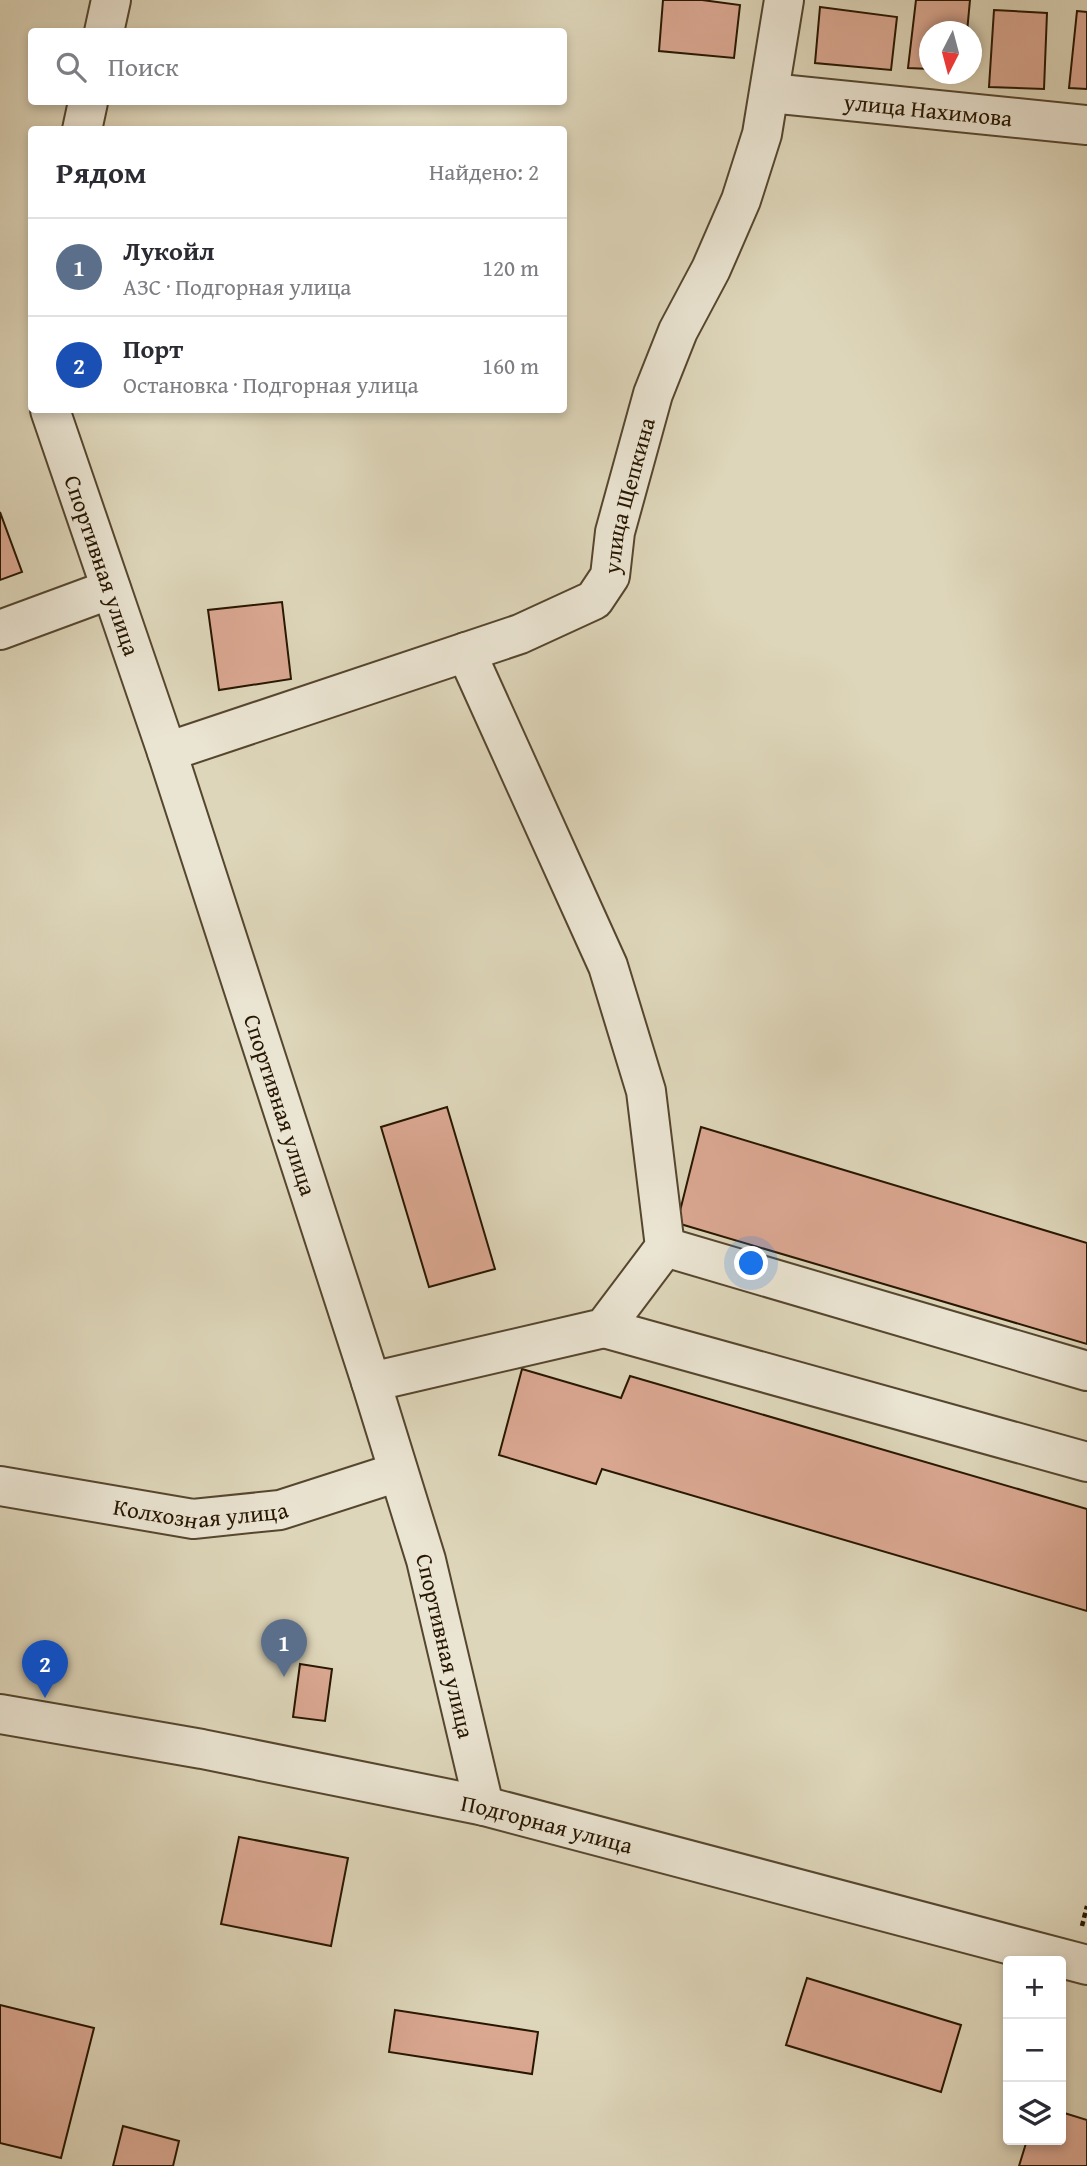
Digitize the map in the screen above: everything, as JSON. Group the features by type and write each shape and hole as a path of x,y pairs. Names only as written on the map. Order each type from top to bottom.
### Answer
{"street":[{"path":"105,28 111,0"},
{"name":"улица Щепкина","path":"167,752 520,634 594,600 610,576 615,532 653,394 678,331 711,269 741,200 762,134 784,0"},
{"name":"улица Нахимова","path":"770,93 1087,125"},
{"path":"83,126 87,105"},
{"name":"Спортивная улица","path":"51,413 167,752 371,1382 426,1560 484,1806"},
{"path":"0,630 111,589"},
{"path":"466,652 608,966 646,1091 666,1247 604,1328"},
{"path":"666,1247 1087,1371"},
{"path":"371,1382 604,1328 1087,1462"},
{"name":"Колхозная улица","path":"0,1486 193,1519 280,1510 398,1472"},
{"name":"Подгорная улица","path":"0,1714 202,1749 484,1806 1087,1965"}],"building":[{"path":"663,0 702,0 740,5 734,58 659,51"},
{"path":"916,0 970,0 968,21 919,21 919,68 908,68"},
{"path":"820,7 897,17 891,70 815,63"},
{"path":"994,10 1047,13 1044,89 989,87"},
{"path":"1077,11 1087,12 1087,89 1069,88"},
{"path":"0,512 22,572 0,580"},
{"path":"282,602 291,679 219,690 208,610"},
{"path":"447,1107 495,1269 429,1287 381,1127"},
{"path":"701,1127 1087,1243 1087,1344 677,1223"},
{"path":"522,1369 621,1398 630,1376 1087,1509 1087,1611 602,1469 596,1484 499,1455"},
{"path":"300,1664 332,1669 325,1721 293,1717"},
{"path":"239,1837 348,1858 331,1946 221,1924"},
{"path":"807,1978 961,2025 941,2092 786,2045"},
{"path":"0,2005 94,2028 61,2158 0,2143"},
{"path":"395,2010 538,2032 532,2074 389,2052"},
{"path":"1066,2114 1087,2120 1087,2166 1019,2166 1025,2145 1066,2145"},
{"path":"123,2126 179,2141 173,2166 113,2166"}],"place":[{"name":"Лукойл","path":"284,1677"},
{"name":"Порт","path":"45,1698"}]}
